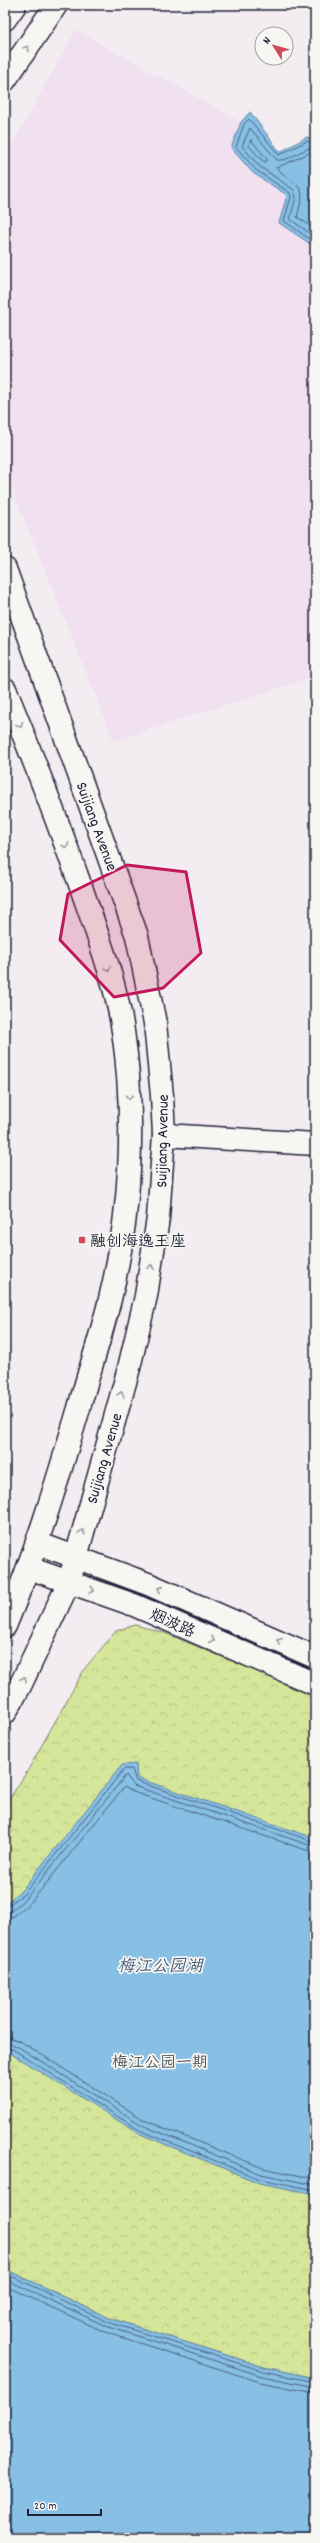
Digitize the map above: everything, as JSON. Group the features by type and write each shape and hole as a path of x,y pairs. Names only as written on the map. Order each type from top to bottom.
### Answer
{"main road":[{"path":"5,19 15,5"},
{"path":"5,80 56,5"},
{"name":"Suijiang Avenue","path":"5,569 137,936 155,1023 164,1135 158,1218 146,1296 69,1582 20,1686 5,1713"},
{"name":"Suijiang Avenue","path":"5,689 46,790 103,951 123,1030 129,1091 129,1172 124,1222 110,1299 29,1568 5,1626"},
{"path":"164,1135 315,1144"},
{"name":"烟波路","path":"37,1543 76,1556 148,1584 315,1657"},
{"name":"烟波路","path":"29,1568 134,1605 315,1684"}],"highlighted area":[{"path":"127,865 186,872 201,953 163,988 114,997 60,940 68,894"}],"shaded area":[{"path":"76,30 241,122 231,149 287,196 279,223 315,247 315,676 114,741 5,471 5,157"}],"green space":[{"name":"梅江公园一期","path":"135,1625 165,1633 315,1696 315,2378 264,2367 109,2318 5,2269 5,1854 9,1850 5,1842 5,1806 28,1770 85,1668 116,1631"}],"water":[{"path":"250,112 280,152 307,137 315,139 315,247 279,223 287,195 253,173 231,148 241,122"},
{"name":"梅江公园湖","path":"136,1764 137,1778 315,1838 315,2194 259,2183 138,2133 5,2050 5,1904 21,1891 122,1765"},
{"path":"5,2269 109,2318 264,2367 315,2378 315,2538 5,2538"}],"place":[{"name":"融创海逸王座","path":"82,1240"}]}
